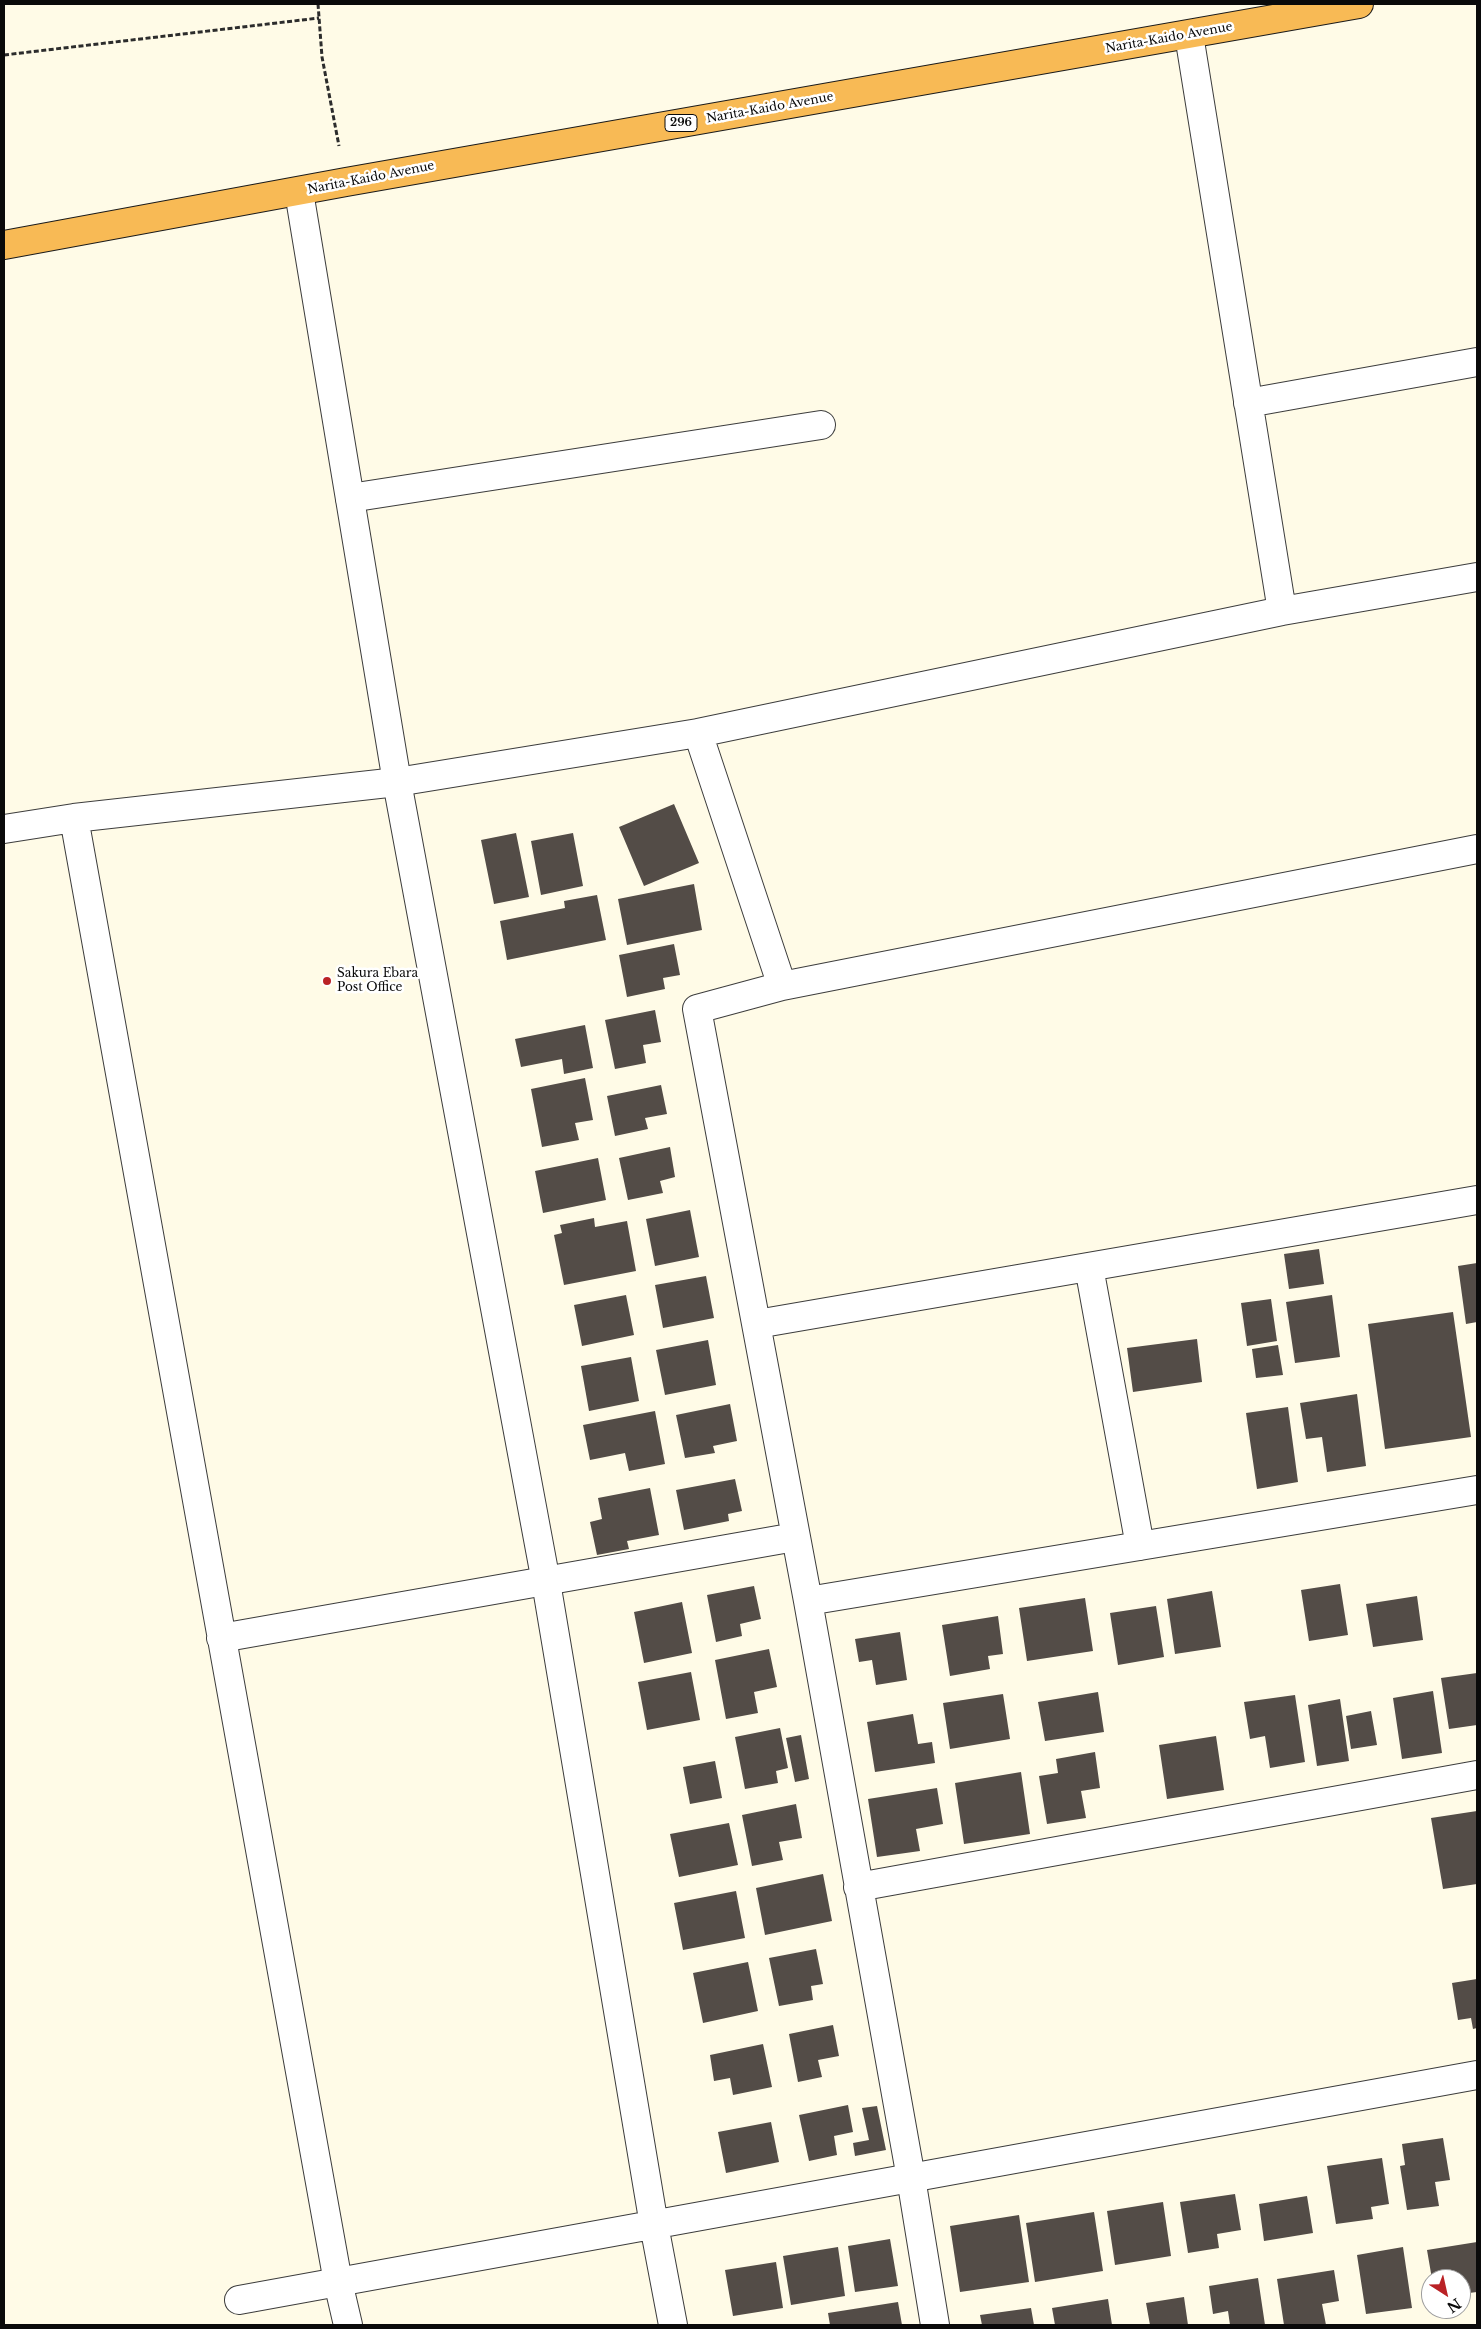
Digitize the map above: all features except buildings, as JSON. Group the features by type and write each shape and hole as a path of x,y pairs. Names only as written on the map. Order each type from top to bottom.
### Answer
{"highway":[{"name":"Narita-Kaido Avenue","path":"4,245 346,182 1359,4"}],"street":[{"path":"1189,35 1282,612"},
{"path":"299,192 397,782 546,1582 654,2225 673,2325"},
{"path":"1248,403 1477,362"},
{"path":"350,498 821,425"},
{"path":"4,830 74,818 397,782 698,733 1282,612 1477,578"},
{"path":"698,733 782,986"},
{"path":"74,818 338,2282 348,2325"},
{"path":"935,2325 911,2178 808,1601 696,1009 782,986 1477,849"},
{"path":"757,1324 1477,1200"},
{"path":"1089,1267 1140,1546"},
{"path":"808,1601 1477,1490"},
{"path":"221,1638 795,1537"},
{"path":"858,1887 1477,1775"},
{"path":"239,2300 1477,2075"}],"path":[{"path":"318,4 322,57 346,182"},
{"path":"4,54 319,18"}],"place":[{"name":"Sakura Ebara Post Office","path":"327,981"}]}
